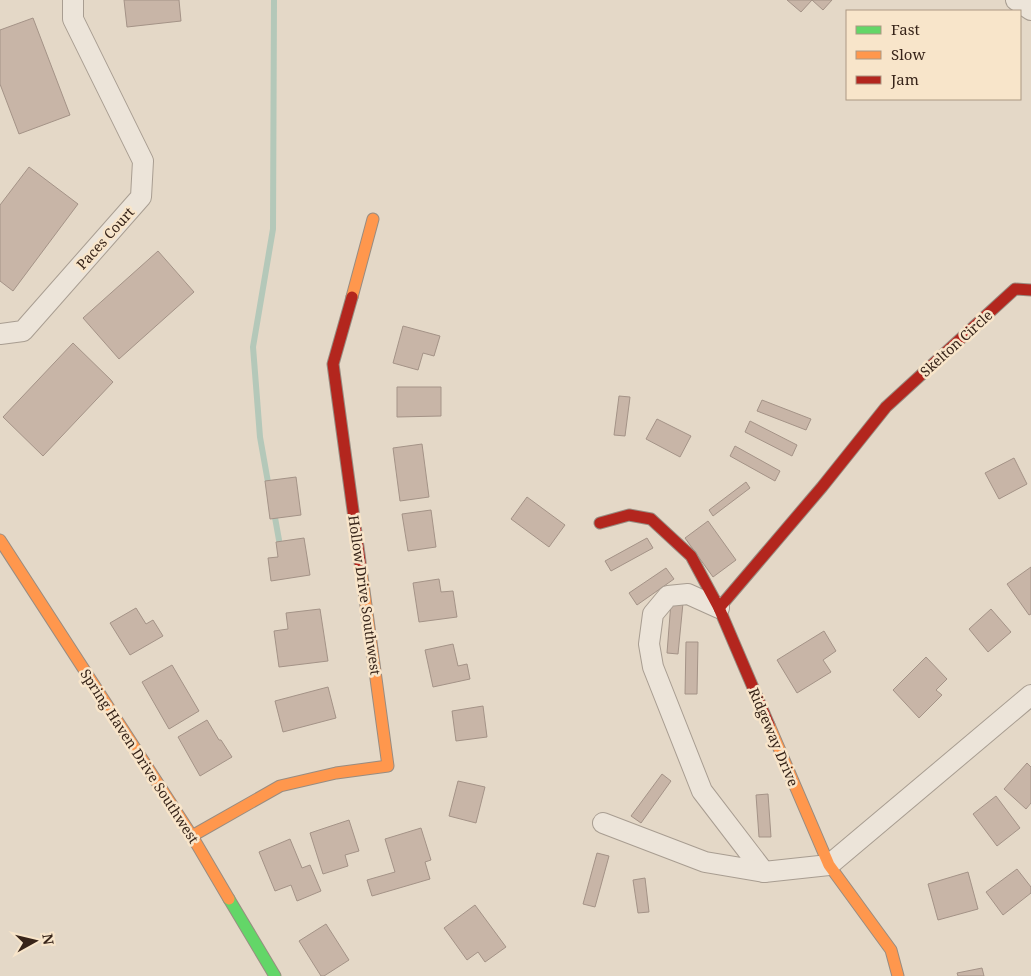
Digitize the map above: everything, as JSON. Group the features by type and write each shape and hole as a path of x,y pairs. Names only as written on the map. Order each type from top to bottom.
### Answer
{"street":[{"name":"Paces Court","path":"0,334 23,330 141,197 143,161 73,19 73,0"},
{"path":"1016,0 1031,10"},
{"name":"Hollow Drive Southwest","path":"192,836 280,786 336,773 388,766 334,364 373,219"},
{"name":"Skelton Circle","path":"719,608 822,487 886,406 1015,289 1031,290"},
{"path":"600,524 629,515 651,519 691,556 719,608"},
{"name":"Spring Haven Drive Southwest","path":"0,540 192,836 275,976"},
{"path":"719,608 688,594 668,596 653,614 649,644 653,667 702,792 764,872"},
{"name":"Ridgeway Drive","path":"719,608 829,865 891,950 898,976"},
{"path":"603,823 705,862 764,872 829,865 1031,695"}],"building":[{"path":"124,0 179,0 181,21 127,27"},
{"path":"787,0 812,0 801,12"},
{"path":"812,0 832,0 823,10"},
{"path":"33,18 70,115 19,134 0,84 0,30"},
{"path":"29,167 78,204 13,291 0,281 0,205"},
{"path":"158,251 194,292 119,359 83,318"},
{"path":"403,326 440,336 434,356 423,353 418,370 393,363"},
{"path":"73,343 113,382 43,456 3,417"},
{"path":"397,387 441,387 441,416 397,417"},
{"path":"619,396 630,397 625,436 614,435"},
{"path":"762,400 811,419 806,430 757,411"},
{"path":"657,419 691,436 680,457 646,439"},
{"path":"750,421 797,445 792,456 745,432"},
{"path":"422,444 429,497 400,501 393,448"},
{"path":"735,446 780,471 775,481 730,456"},
{"path":"1014,458 1027,484 999,499 985,473"},
{"path":"296,477 301,515 270,519 265,481"},
{"path":"746,482 750,488 713,516 709,510"},
{"path":"527,497 565,525 549,547 511,519"},
{"path":"431,510 436,547 408,551 402,514"},
{"path":"708,521 736,560 713,577 685,538"},
{"path":"304,538 310,575 271,581 268,558 278,557 276,542"},
{"path":"647,538 653,548 611,571 605,561"},
{"path":"1031,567 1031,614 1029,615 1007,584"},
{"path":"666,568 674,579 637,605 629,593"},
{"path":"439,579 441,592 453,591 457,617 419,622 413,583"},
{"path":"671,602 683,603 678,654 667,653"},
{"path":"136,608 146,624 153,620 163,636 130,655 110,623"},
{"path":"320,609 328,661 279,667 274,631 288,629 286,613"},
{"path":"991,609 1011,632 988,652 969,629"},
{"path":"824,631 836,651 823,660 831,672 797,693 777,660"},
{"path":"686,642 698,642 697,694 685,694"},
{"path":"453,644 458,666 467,664 470,679 433,687 425,650"},
{"path":"926,657 947,679 936,690 942,695 919,718 893,690"},
{"path":"172,665 199,711 169,729 142,682"},
{"path":"328,687 336,718 283,732 275,701"},
{"path":"483,706 487,737 456,741 452,711"},
{"path":"207,720 232,757 200,776 178,737"},
{"path":"1027,763 1031,767 1031,803 1026,809 1004,789"},
{"path":"662,774 671,781 641,823 631,816"},
{"path":"458,781 485,787 476,823 449,816"},
{"path":"768,794 771,837 759,837 756,795"},
{"path":"996,796 1020,828 997,846 973,814"},
{"path":"349,820 359,851 345,855 348,866 323,874 310,833"},
{"path":"421,828 431,860 425,862 430,879 372,896 367,880 395,872 385,839"},
{"path":"290,839 302,868 310,865 321,891 297,901 291,885 275,891 259,852"},
{"path":"597,853 609,856 595,907 583,904"},
{"path":"1017,869 1031,887 1031,893 1003,915 986,892"},
{"path":"968,872 978,909 938,920 928,884"},
{"path":"645,878 649,912 638,913 633,880"},
{"path":"475,905 506,947 485,962 478,952 467,960 444,928"},
{"path":"326,924 349,960 321,976 299,941"},
{"path":"982,968 984,976 958,976 957,973"}],"waterway":[{"path":"269,488 260,437 253,347 273,229 274,0"},
{"path":"274,512 279,540"}],"traffic: fast":[{"path":"229,899 275,976"}],"traffic: slow":[{"path":"352,297 373,219"},
{"path":"0,540 192,836 229,899"},
{"path":"192,836 280,786 336,773 388,766 361,569"},
{"path":"769,725 829,865 891,950 898,976"}],"traffic: jam":[{"path":"719,608 822,487 886,407 1015,289 1031,290"},
{"path":"352,297 333,364 361,569"},
{"path":"600,523 629,515 651,519 691,556 719,608 769,725"}]}
